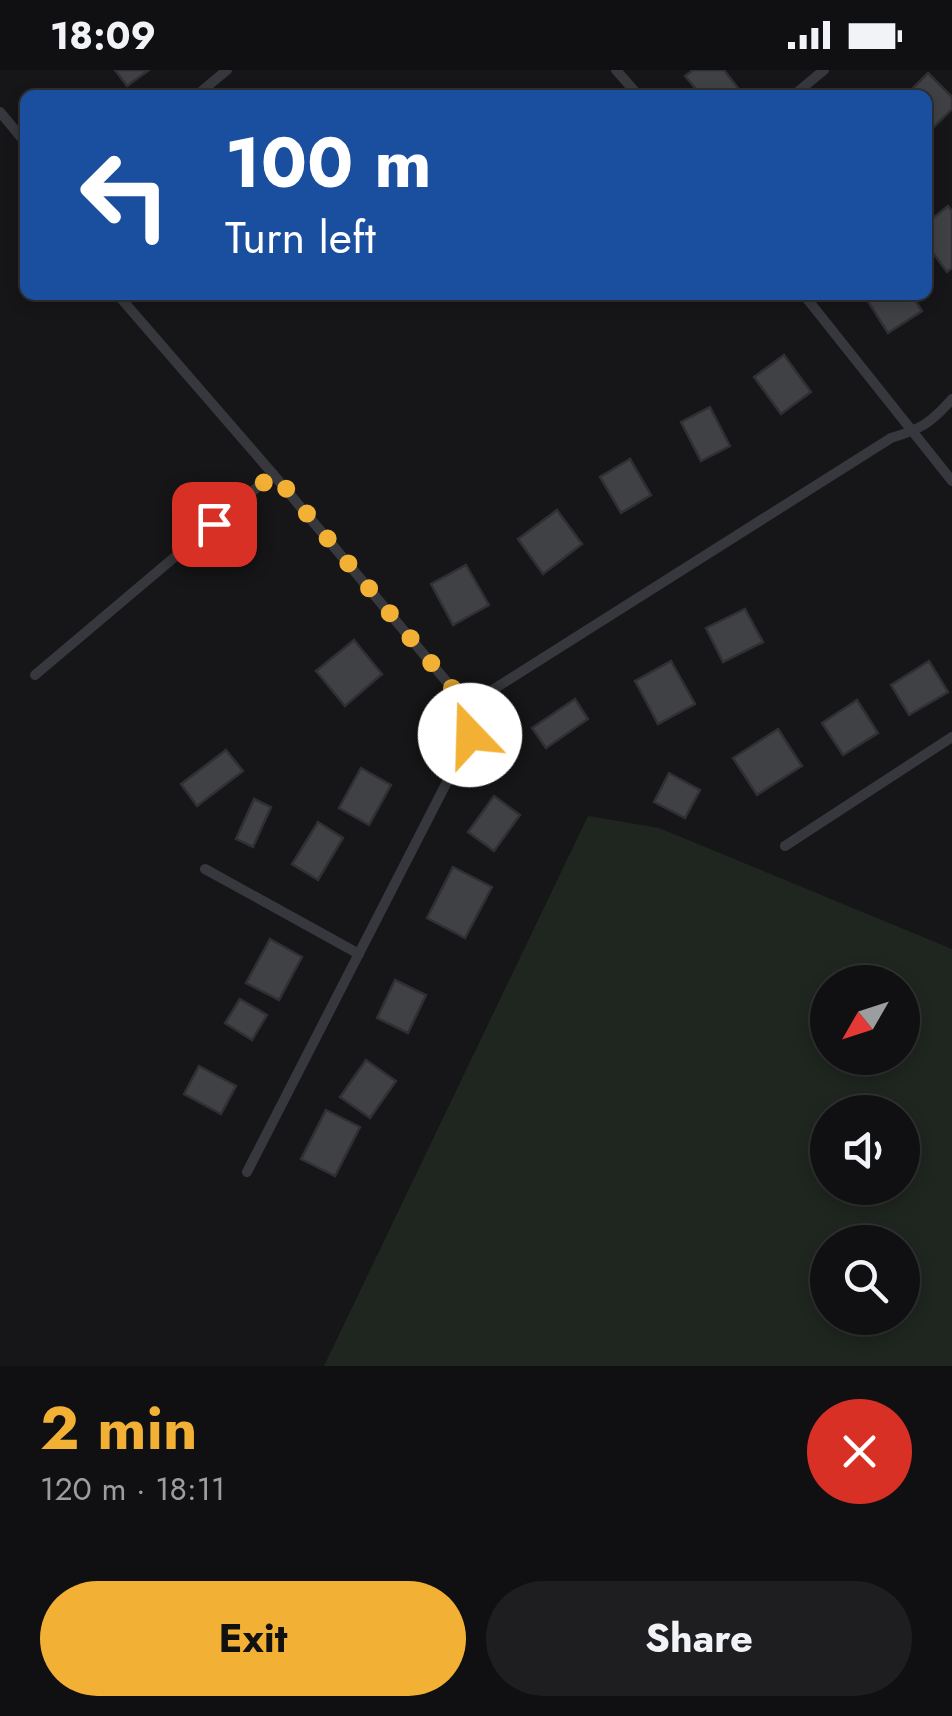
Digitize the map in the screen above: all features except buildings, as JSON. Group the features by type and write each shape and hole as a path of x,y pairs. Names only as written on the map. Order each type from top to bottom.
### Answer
{"lane":[{"path":"203,90 227,70"},
{"path":"616,70 634,90"},
{"path":"800,90 824,70"},
{"path":"0,112 20,136"},
{"path":"122,300 274,474 467,706 470,735 247,1172"},
{"path":"808,300 952,481"},
{"path":"467,706 890,438 914,431 934,419 952,399"},
{"path":"35,675 274,474"},
{"path":"785,846 952,737"},
{"path":"206,869 359,954"}],"shaded area":[{"path":"588,816 659,828 952,949 952,1366 324,1366"}],"route":[{"path":"214,524 274,474 467,706 470,735"}]}
